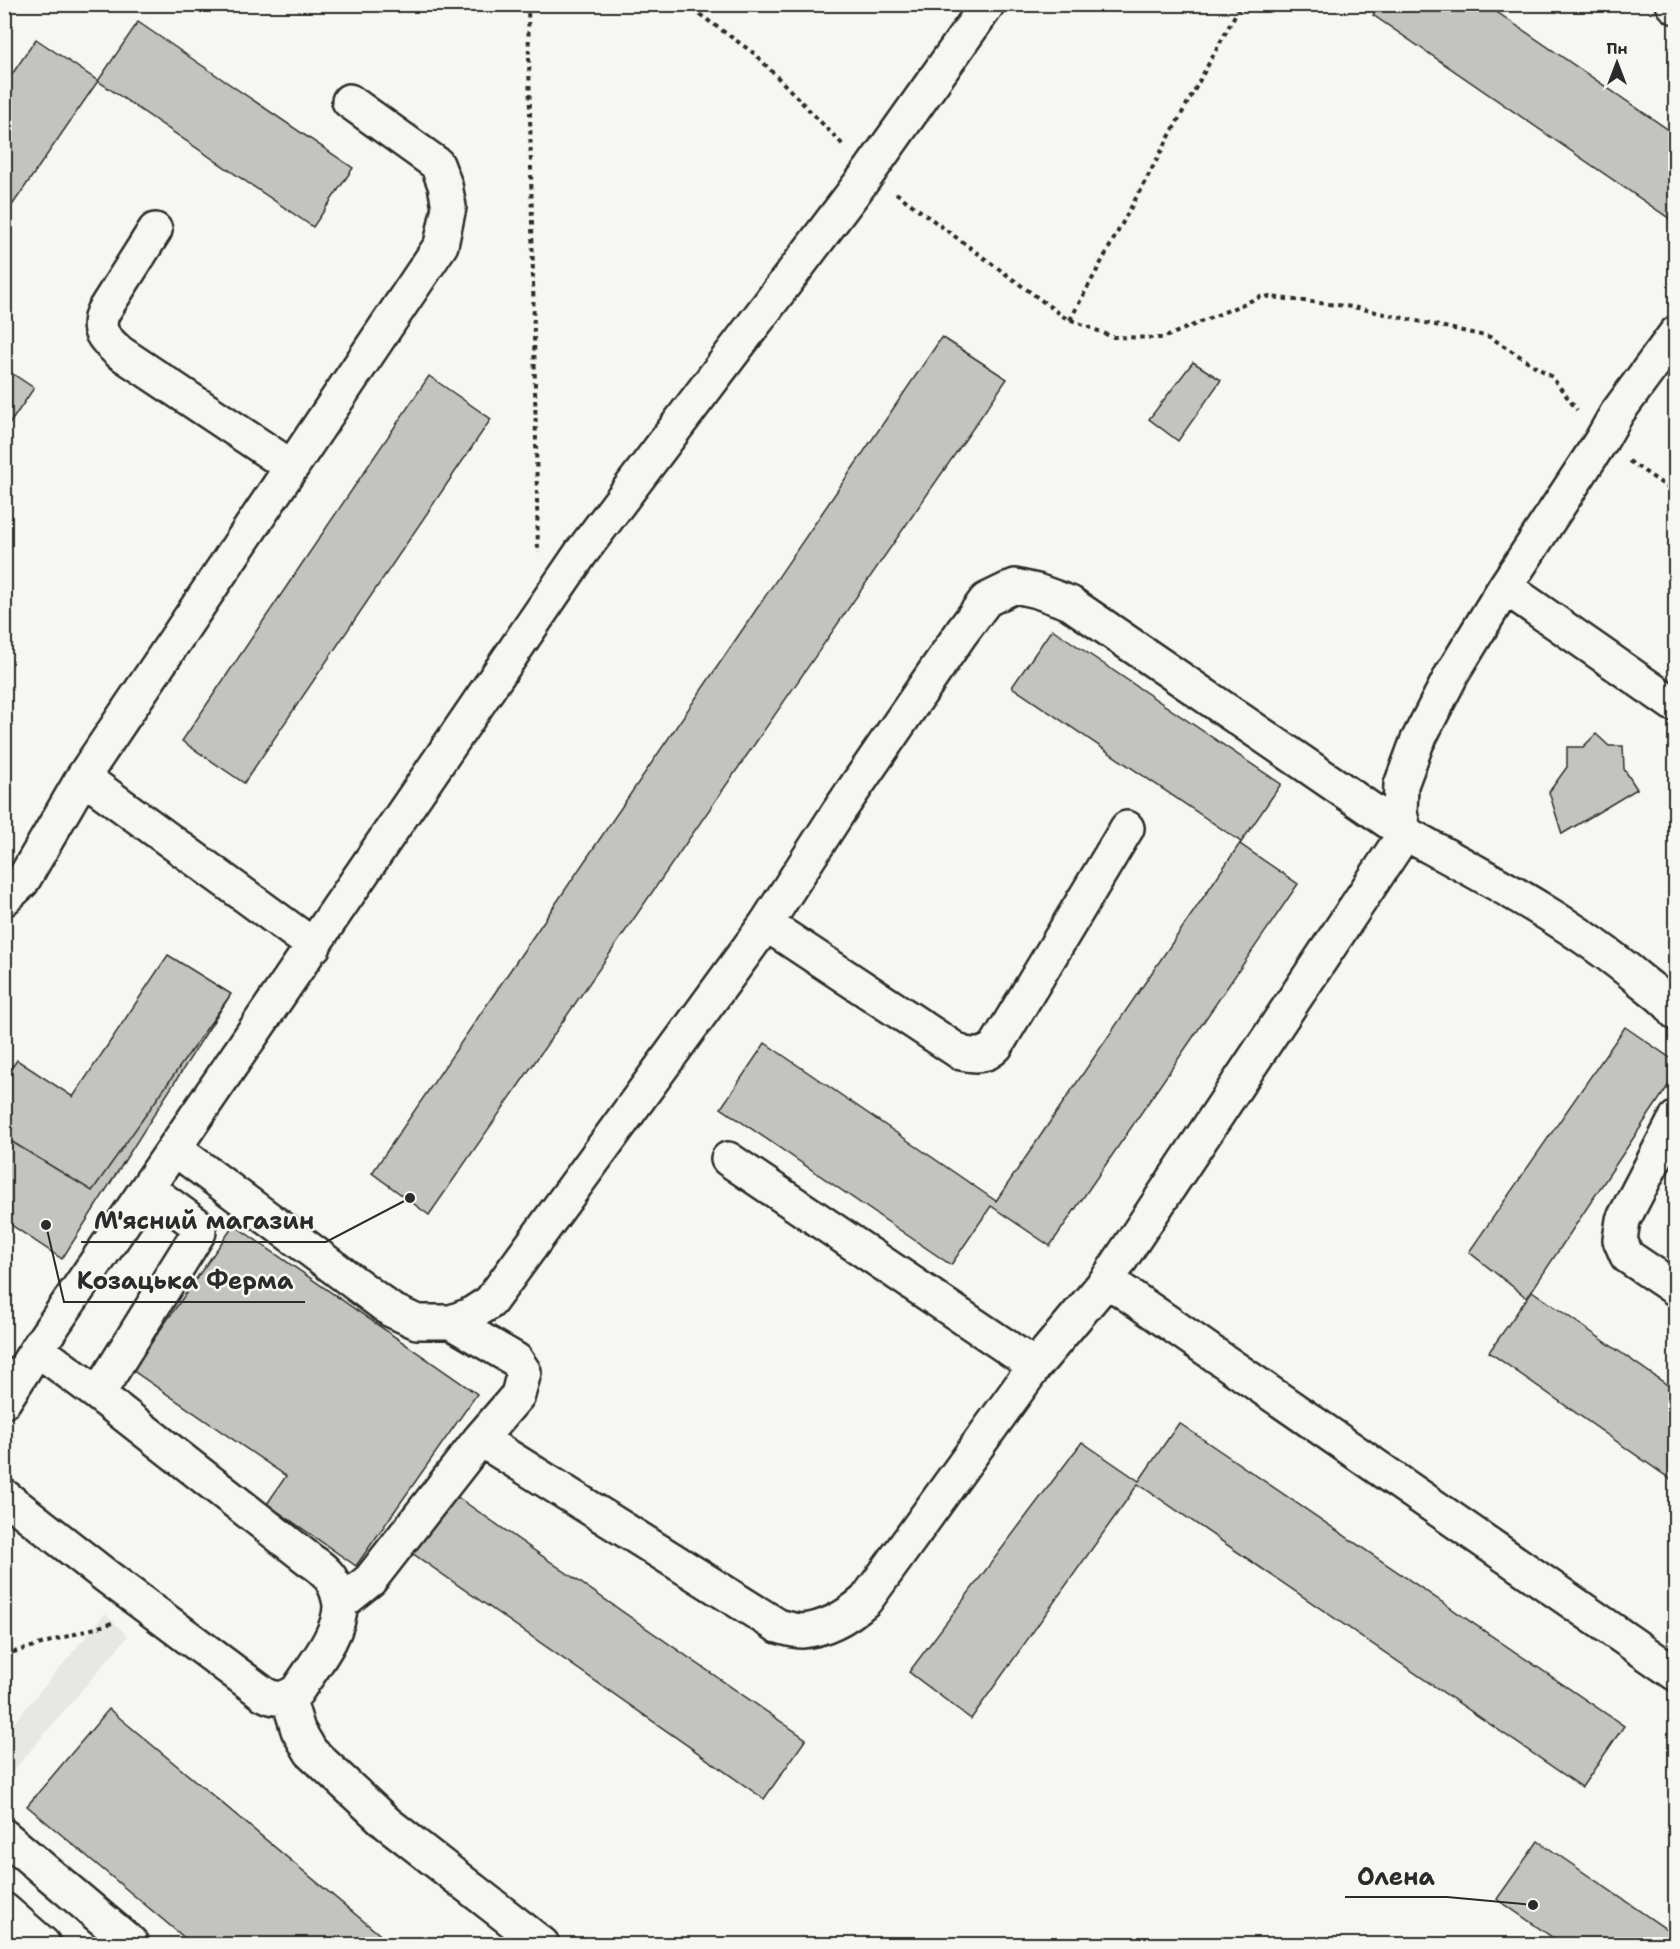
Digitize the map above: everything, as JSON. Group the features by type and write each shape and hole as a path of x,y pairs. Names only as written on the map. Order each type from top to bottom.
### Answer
{"street":[{"path":"4,1401 37,1349 581,553 869,172 988,4"},
{"path":"4,899 22,882 83,777 290,466 441,245 449,207 445,184 437,164 349,100"},
{"path":"155,230 103,312 99,321 100,331 118,352 290,466"},
{"path":"480,1439 778,1626 800,1631 823,1627 852,1612 866,1600 1035,1366 1107,1280 1405,833 1400,813 1401,785 1417,742 1452,674 1617,413 1676,333"},
{"path":"175,1149 391,1310 417,1322 451,1322 470,1315 490,1302 766,924 839,811 962,632 986,600 1015,586 1071,603 1405,833 1505,887 1603,951 1649,987 1676,1013"},
{"path":"1505,587 1672,704"},
{"path":"83,777 314,946"},
{"path":"766,924 961,1053 976,1056 991,1052 996,1046 1127,828"},
{"path":"1676,1118 1623,1220 1620,1240 1627,1256 1676,1288"},
{"path":"728,1159 1035,1366"},
{"path":"99,1394 199,1232 199,1226 191,1219 147,1188"},
{"path":"1107,1280 1676,1674"},
{"path":"340,1604 370,1580 480,1439 518,1395 524,1372 516,1360 451,1322"},
{"path":"4,1496 106,1576 264,1694 279,1699 288,1697 297,1691 337,1628 340,1604 332,1577 323,1568 99,1394 37,1349"},
{"path":"288,1697 298,1730 311,1752 387,1823 542,1944"},
{"path":"9,1851 132,1944"},
{"path":"4,1910 43,1944"}],"path":[{"path":"528,4 538,554"},
{"path":"685,4 755,54 869,172 1064,317 1113,337 1163,339 1262,296 1353,308 1490,337 1552,377 1601,441 1676,493"},
{"path":"1070,320 1241,4"},
{"path":"4,1655 118,1621"}],"shaded area":[{"path":"105,1614 128,1636 7,1778 5,1777 5,1733"}],"building":[{"path":"1380,4 1485,4 1676,135 1676,223 1373,15"},
{"path":"138,22 353,168 313,227 98,81"},
{"path":"36,39 98,81 4,217 4,86"},
{"path":"942,337 1007,379 429,1215 372,1173"},
{"path":"1193,362 1221,380 1178,441 1149,419"},
{"path":"4,368 34,388 4,432"},
{"path":"429,376 491,419 244,783 182,741"},
{"path":"1052,629 1281,784 1240,844 1298,884 1050,1246 991,1206 951,1265 721,1108 765,1043 996,1201 1241,842 1012,687"},
{"path":"1596,734 1609,746 1623,746 1624,769 1637,789 1562,834 1549,792 1567,767 1567,747 1583,747"},
{"path":"168,955 231,994 92,1191 4,1137 4,1061 13,1066 17,1060 73,1097"},
{"path":"231,994 62,1259 4,1220 4,1137 92,1191"},
{"path":"1625,1027 1676,1062 1676,1074 1527,1298 1469,1252"},
{"path":"234,1225 477,1394 356,1566 267,1504 286,1476 132,1370"},
{"path":"1532,1291 1676,1391 1676,1483 1489,1352"},
{"path":"1179,1423 1624,1726 1582,1787 1138,1484 971,1719 909,1672 1082,1442 1139,1481"},
{"path":"453,1494 806,1739 764,1799 412,1553"},
{"path":"109,1709 391,1944 192,1944 27,1806"},
{"path":"1538,1841 1676,1936 1676,1944 1562,1944 1497,1899"}],"place":[{"name":"М'ясний магазин","path":"410,1198"},
{"name":"Козацька Ферма","path":"46,1225"},
{"name":"Олена","path":"1533,1905"}]}
